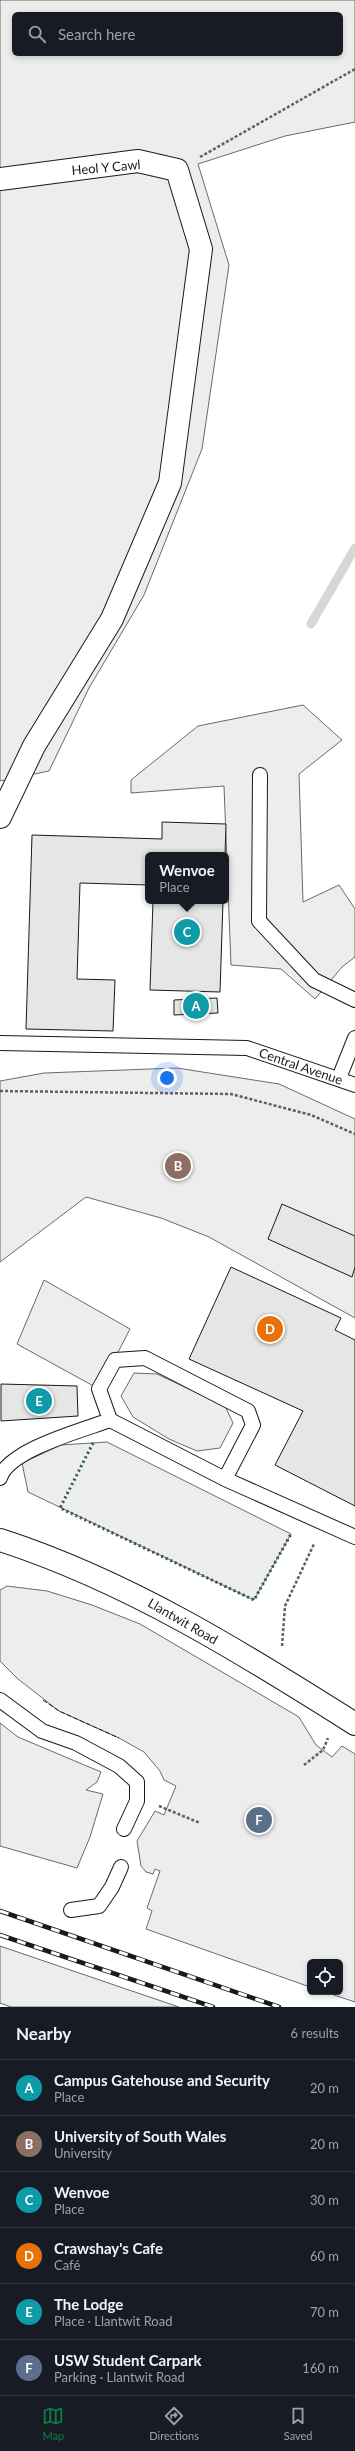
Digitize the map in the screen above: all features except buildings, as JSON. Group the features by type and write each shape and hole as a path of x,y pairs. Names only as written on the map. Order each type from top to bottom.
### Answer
{"street":[{"name":"Heol Y Cawl","path":"0,179 138,161 177,170"},
{"path":"0,817 34,746 112,619 170,483 201,249 177,170"},
{"name":"Llantwit Road","path":"0,1540 133,1593 281,1678 355,1724"}],"lane":[{"path":"260,775 259,921 314,980 355,1000"},
{"path":"339,1078 355,1038"},
{"name":"Central Avenue","path":"0,1043 247,1048 339,1078 355,1085"},
{"path":"225,1479 253,1425 248,1411 145,1358 115,1360 99,1389 110,1420 225,1479 355,1537"},
{"path":"0,1478 2,1472 12,1461 35,1448 110,1420"},
{"path":"0,1700 42,1731 76,1743 119,1766 137,1782 138,1801 124,1828"},
{"path":"71,1910 99,1906 112,1887 121,1867"}],"path":[{"path":"177,170 355,69"},
{"path":"0,1091 231,1094 311,1115 355,1134"},
{"path":"282,1649 285,1606 316,1540"},
{"path":"304,1766 323,1750 329,1736"},
{"path":"157,1805 200,1823"}],"shaded area":[{"path":"0,0 355,0 355,122 285,136 198,164 229,265 202,449 144,595 89,688 49,771 0,781"},
{"path":"303,705 342,740 299,774 303,902 339,885 355,909 355,957 342,967 315,999 281,969 231,965 229,904 229,852 227,852 224,786 131,793 131,780 198,726"},
{"path":"177,1068 279,1084 355,1119 355,1318 209,1237 161,1218 86,1197 0,1262 0,1081 44,1073"},
{"path":"44,1280 130,1329 99,1389 17,1344"},
{"path":"134,1373 157,1374 225,1406 233,1423 220,1448 197,1451 169,1439 133,1417 121,1396"},
{"path":"107,1442 291,1534 254,1600 28,1492 22,1463 61,1445"},
{"path":"7,1586 47,1591 92,1605 140,1624 299,1717 316,1745 332,1757 342,1746 355,1754 355,2002 334,1995 343,1995 343,1959 307,1959 307,1986 146,1929 152,1911 147,1908 160,1871 155,1869 153,1874 146,1872 141,1866 137,1841 155,1811 164,1815 176,1786 164,1780 160,1771 144,1752 119,1738 59,1711 18,1679 0,1661 0,1590"},
{"path":"0,1723 18,1737 101,1772 97,1782 86,1790 103,1794 90,1837 77,1868 0,1846"},
{"path":"0,1946 179,2007 11,2007 0,2003"}],"waterway":[{"path":"311,624 355,548"}],"railway":[{"path":"0,1911 279,2007"},
{"path":"0,1935 213,2007"}],"hedge":[{"path":"93,1443 60,1508 254,1600 291,1534"}],"fence":[{"path":"43,1700 59,1711 119,1738"}],"place":[{"name":"Wenvoe","path":"187,932"},
{"name":"Campus Gatehouse and Security","path":"196,1006"},
{"name":"University of South Wales","path":"178,1166"},
{"name":"Crawshay's Cafe","path":"270,1329"},
{"name":"The Lodge","path":"39,1401"},
{"name":"USW Student Carpark","path":"259,1820"}]}
